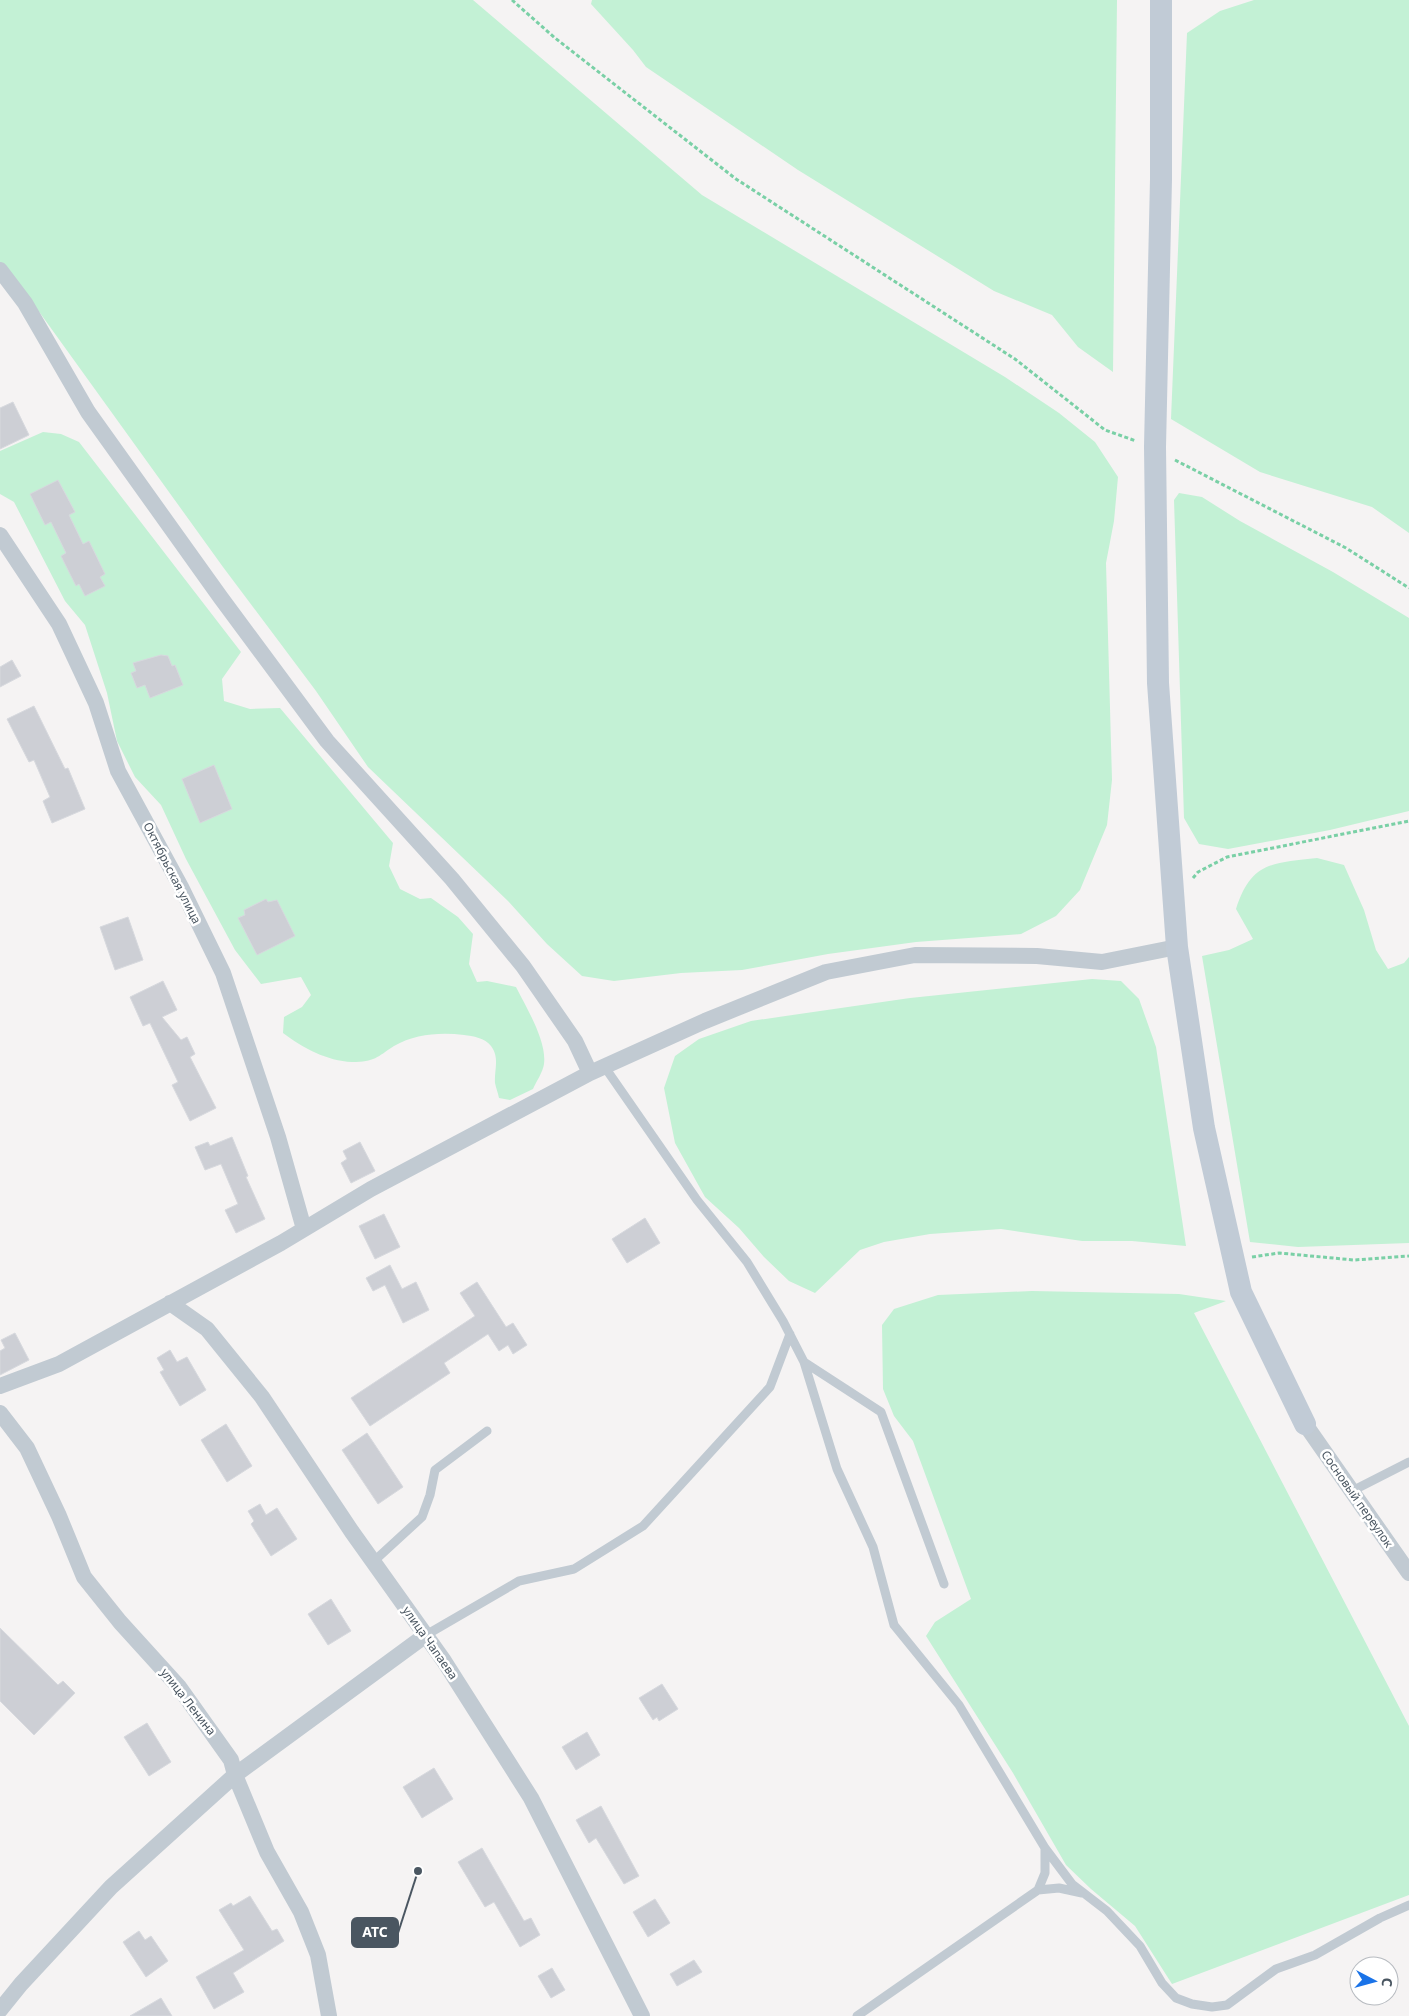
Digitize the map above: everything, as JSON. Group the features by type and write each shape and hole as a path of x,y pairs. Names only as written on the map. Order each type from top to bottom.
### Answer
{"street":[{"path":"1161,0 1160,189 1155,447 1158,684 1178,947 1204,1128 1241,1292 1305,1424"},
{"path":"0,270 25,304 88,412 221,598 327,741 452,879 523,966 597,1070"},
{"name":"Октябрьская улица","path":"0,534 59,624 96,703 118,770 180,887 223,974 278,1137 304,1229"},
{"path":"0,1386 59,1364 304,1229 371,1189 597,1070 705,1021 826,972 915,955 1037,956 1102,962 1178,947"},
{"name":"улица Чапаева","path":"170,1303 207,1329 262,1397 373,1562 444,1661 530,1798 642,2016"},
{"name":"улица Ленина","path":"0,1413 27,1448 59,1516 84,1577 120,1622 179,1687 231,1760 235,1775 267,1852 301,1912 318,1955 329,2016"},
{"name":"Сосновый переулок","path":"1305,1424 1409,1573"},
{"path":"0,2010 111,1887 235,1775 426,1635"}],"lane":[{"path":"597,1070 747,1262 790,1334 804,1362 837,1469 872,1547 894,1625 959,1706 1045,1848 1072,1884 1107,1911 1140,1946 1162,1983 1176,1998 1212,2008 1227,2005 1276,1969 1315,1955 1380,1918 1409,1905"},
{"path":"426,1635 519,1580 574,1569 643,1526 770,1387 790,1334"},
{"path":"804,1362 881,1412 944,1584"},
{"path":"373,1562 401,1539 422,1517 430,1495 434,1470 487,1432"},
{"path":"1352,1491 1409,1462"},
{"path":"1038,1890 1045,1873 1045,1848"},
{"path":"857,2016 1038,1890 1059,1888 1085,1894"}],"path":[{"path":"512,0 555,38 736,178 1015,359 1104,430 1155,447 1190,470 1346,548 1409,588"},
{"path":"1174,899 1198,872 1227,856 1409,821"},
{"path":"1234,1258 1279,1254 1354,1260 1409,1256"}],"green space":[{"path":"0,0 473,0 702,195 1005,377 1059,413 1095,442 1118,477 1114,521 1106,563 1112,780 1107,825 1080,890 1056,916 1021,934 916,942 828,954 742,970 681,973 614,981 582,976 547,944 508,901 368,767 316,691 223,567 40,313 0,264"},
{"path":"592,0 1117,0 1113,372 1078,347 1052,315 994,291 798,170 646,67 591,4"},
{"path":"1254,0 1409,0 1409,533 1372,507 1260,472 1171,419 1187,33 1220,11"},
{"path":"43,432 61,434 79,442 241,652 222,679 224,701 250,709 280,708 393,843 389,866 400,889 420,899 431,898 458,917 473,934 469,964 477,982 487,981 516,987 535,1024 544,1055 541,1074 533,1089 510,1100 499,1098 495,1083 496,1060 494,1051 486,1041 475,1037 446,1034 419,1036 394,1046 371,1060 352,1062 333,1059 316,1053 283,1033 284,1017 302,1007 311,995 301,977 261,984 235,950 186,859 161,805 135,777 117,741 107,693 85,625 65,601 14,502 0,494 0,451"},
{"path":"1179,493 1202,497 1240,521 1333,572 1409,618 1409,811 1330,830 1228,849 1199,844 1184,818 1174,500"},
{"path":"1317,858 1344,865 1364,910 1376,950 1388,969 1404,963 1409,957 1409,1243 1298,1247 1250,1242 1202,956 1229,950 1253,939 1236,909 1242,894 1256,874 1265,868 1287,861"},
{"path":"1092,979 1121,981 1139,999 1156,1047 1186,1246 1132,1241 1082,1241 1001,1229 930,1234 884,1242 860,1250 815,1293 789,1281 764,1257 739,1228 705,1197 675,1143 664,1088 675,1056 699,1039 751,1021 910,998"},
{"path":"1032,1291 1179,1294 1226,1301 1194,1313 1409,1726 1409,1895 1172,1984 1135,1926 1066,1865 1013,1773 926,1636 935,1622 971,1599 913,1441 894,1416 883,1389 882,1325 894,1309 938,1295"}],"building":[{"path":"13,402 29,435 0,449 0,408"},
{"path":"58,480 75,512 69,515 83,544 89,541 105,574 100,577 105,586 85,596 79,584 76,586 61,556 66,553 51,522 45,525 30,494"},
{"path":"161,655 168,656 172,666 175,665 183,685 150,698 145,685 137,688 131,673 136,671 133,663"},
{"path":"12,660 21,676 0,687 0,667"},
{"path":"34,706 65,769 68,768 85,809 52,823 43,801 50,797 34,760 29,762 7,719"},
{"path":"214,765 232,809 200,823 182,779"},
{"path":"266,899 268,902 277,900 295,936 257,955 238,918 245,915 244,910"},
{"path":"128,917 143,960 115,970 100,927"},
{"path":"163,981 177,1010 162,1017 181,1040 187,1037 195,1054 190,1057 216,1108 190,1121 172,1085 178,1082 150,1023 143,1026 130,997"},
{"path":"232,1137 248,1176 246,1177 265,1219 236,1233 225,1210 238,1204 221,1164 205,1170 195,1147 208,1142 210,1146"},
{"path":"360,1142 375,1171 351,1183 341,1163 347,1159 343,1151"},
{"path":"384,1214 400,1247 375,1259 359,1226"},
{"path":"645,1218 660,1243 627,1263 612,1239"},
{"path":"390,1265 402,1289 416,1282 429,1310 403,1323 385,1285 373,1291 366,1278"},
{"path":"477,1282 506,1327 513,1323 527,1345 513,1354 508,1345 499,1351 488,1334 444,1363 450,1373 370,1426 351,1398 475,1316 460,1293"},
{"path":"15,1333 29,1360 0,1375 0,1351 5,1348 1,1340"},
{"path":"170,1350 177,1362 187,1357 206,1390 180,1406 160,1372 164,1370 157,1358"},
{"path":"226,1424 252,1466 227,1482 201,1440"},
{"path":"367,1433 403,1487 378,1504 342,1450"},
{"path":"260,1504 266,1515 277,1508 297,1539 271,1556 251,1524 254,1521 248,1511"},
{"path":"331,1599 351,1631 328,1645 308,1614"},
{"path":"0,1628 58,1685 63,1681 75,1693 34,1735 0,1701"},
{"path":"662,1684 678,1709 659,1721 657,1717 653,1720 639,1698"},
{"path":"147,1723 171,1762 149,1776 124,1737"},
{"path":"587,1732 600,1755 576,1770 562,1747"},
{"path":"434,1768 453,1799 422,1818 403,1787"},
{"path":"601,1806 639,1876 624,1884 596,1838 589,1843 576,1820"},
{"path":"482,1848 524,1921 531,1918 540,1935 520,1947 494,1902 485,1907 458,1862"},
{"path":"250,1896 272,1931 277,1929 284,1941 233,1973 244,1992 214,2009 196,1977 244,1950 219,1910 231,1903 233,1906"},
{"path":"655,1899 670,1923 648,1937 633,1912"},
{"path":"139,1931 145,1940 151,1936 168,1961 146,1977 123,1942"},
{"path":"694,1960 702,1972 677,1986 670,1974"},
{"path":"552,1968 565,1990 551,1998 538,1976"},
{"path":"161,1998 172,2016 130,2016"}],"place":[{"name":"АТС","path":"418,1871"}]}
